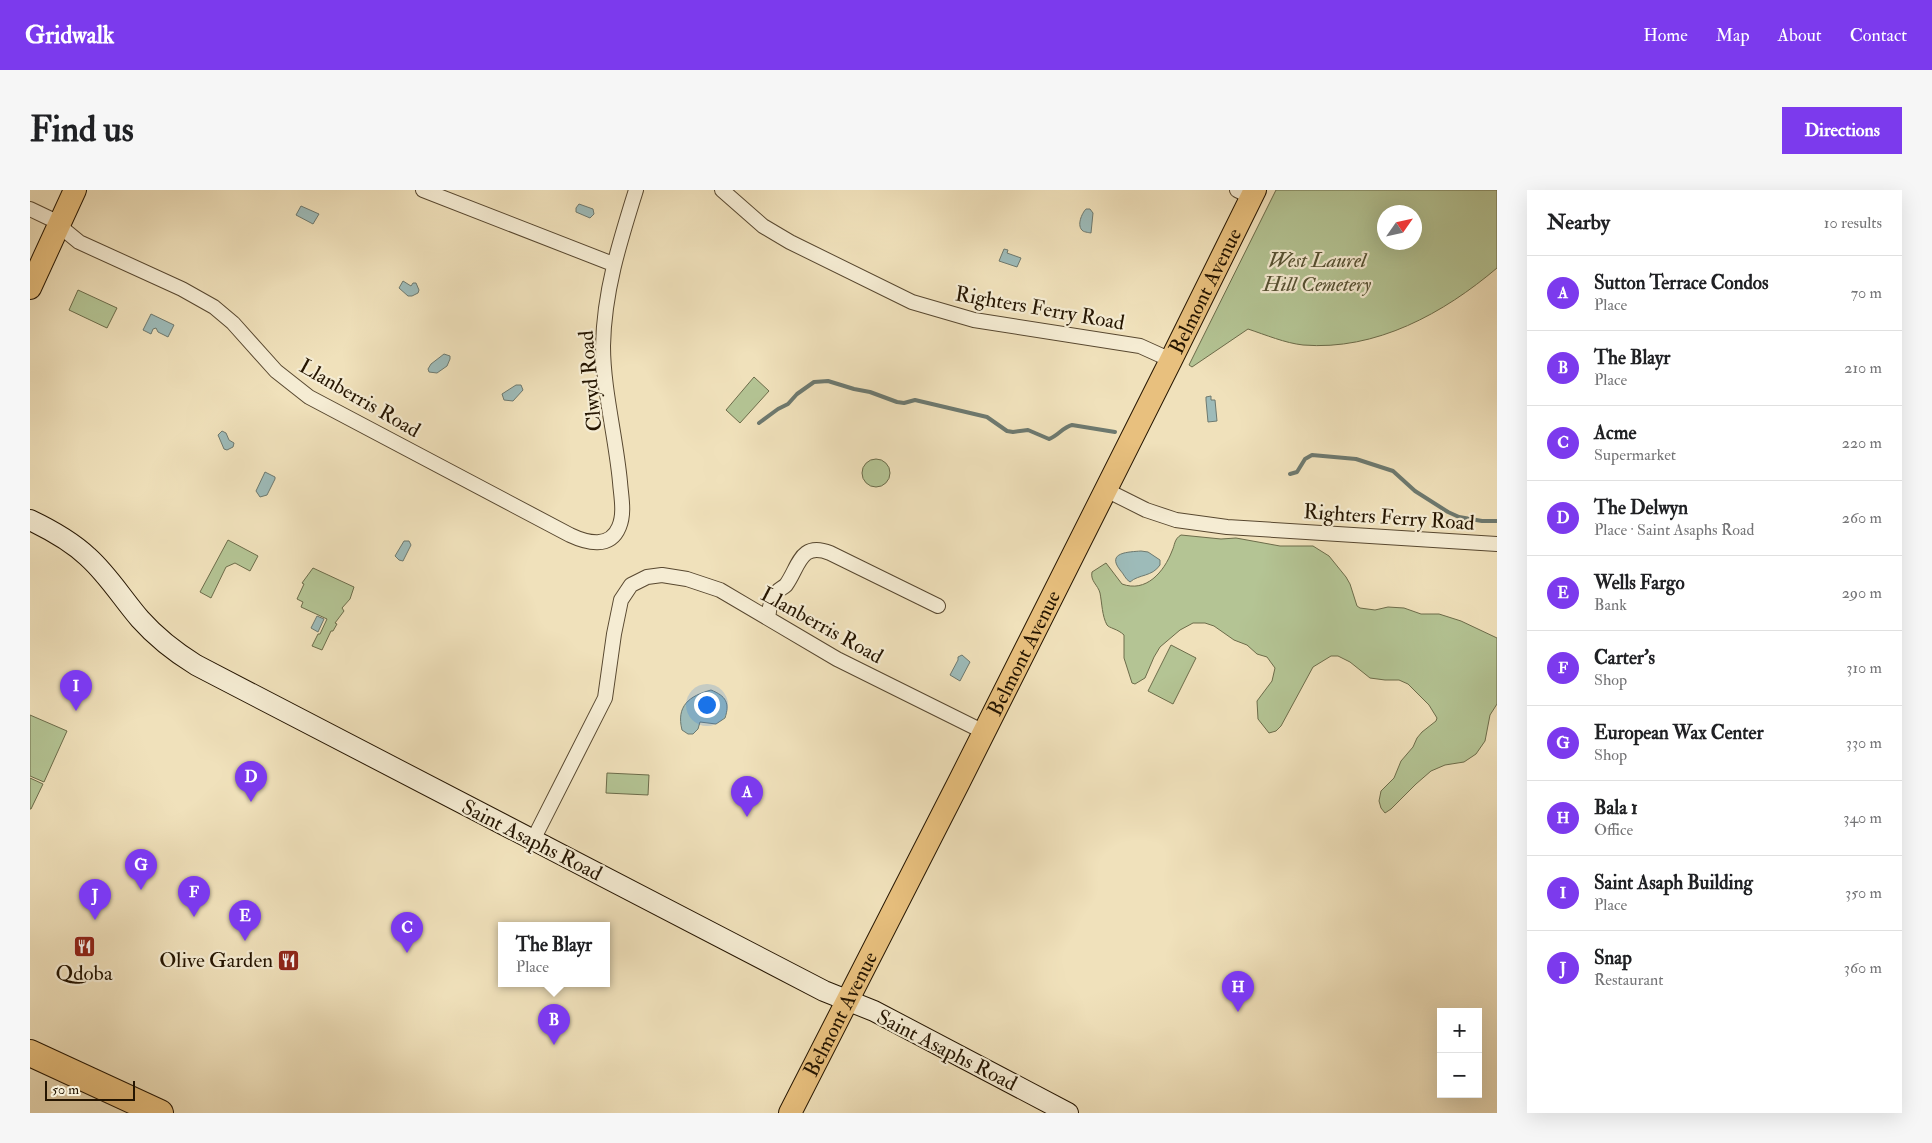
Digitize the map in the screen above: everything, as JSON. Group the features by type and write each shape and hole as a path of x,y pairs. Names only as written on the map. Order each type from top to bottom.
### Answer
{"highway":[{"path":"30,1053 160,1113"}],"main road":[{"path":"30,288 75,190"},
{"name":"Belmont Avenue","path":"790,1113 1171,360 1248,192"}],"street":[{"path":"423,190 613,264"},
{"name":"Clwyd Road","path":"609,538 617,531 622,514 617,456 603,347 613,264 636,190"},
{"name":"Righters Ferry Road","path":"722,190 763,226 790,242 912,302 952,315 983,322 1140,346 1171,360"},
{"name":"Llanberris Road","path":"30,210 42,213 80,242 209,304 233,323 287,380 324,405 582,541 593,543 609,538"},
{"name":"Righters Ferry Road","path":"1106,490 1146,510 1188,523 1497,544"},
{"name":"Saint Asaphs Road","path":"30,520 62,537 89,557 145,624 168,645 196,665 824,991 874,1012 1068,1113"},
{"path":"768,618 770,604 776,592 785,585 802,556 813,550 830,553 938,606"},
{"name":"Llanberris Road","path":"533,840 605,698 618,610 624,594 636,582 647,577 662,575 699,581 720,590 837,659 984,732"}],"green space":[{"name":"West Laurel Hill Cemetery","path":"1276,190 1497,190 1497,268 1455,300 1432,314 1408,326 1382,335 1357,342 1330,345 1296,344 1248,329 1192,367 1189,365"},
{"path":"78,290 117,308 107,328 69,310"},
{"path":"754,377 769,391 740,423 726,410"},
{"path":"876,459 886,463 890,473 886,483 876,487 866,483 862,473 866,463"},
{"path":"1181,535 1221,539 1236,538 1280,546 1313,546 1329,556 1346,577 1357,606 1360,608 1375,610 1388,607 1404,608 1421,614 1439,614 1461,621 1497,638 1497,704 1490,715 1485,741 1476,754 1464,762 1445,765 1431,771 1385,813 1379,801 1381,791 1394,778 1401,761 1413,747 1417,738 1437,718 1429,705 1408,684 1399,680 1370,678 1350,662 1338,656 1331,656 1313,667 1281,726 1276,731 1269,733 1258,719 1257,701 1272,681 1275,668 1267,657 1257,654 1247,645 1234,640 1214,626 1205,623 1193,623 1180,630 1160,647 1145,678 1135,684 1132,683 1124,658 1124,635 1107,625 1103,614 1100,593 1092,578 1092,572 1106,563 1122,584 1139,586 1153,579 1159,573 1169,559 1176,540"},
{"path":"228,540 258,556 250,571 235,563 226,567 211,598 200,592"},
{"path":"313,568 354,587 350,599 342,608 344,611 335,623 337,624 333,631 331,631 322,650 312,646 327,619 301,607 303,602 297,599 304,584 302,583"},
{"path":"1171,645 1196,658 1173,704 1148,691"},
{"path":"30,715 67,731 44,782 30,776"},
{"path":"607,773 649,775 648,795 606,793"},
{"path":"30,778 43,784 31,809 30,809"}],"water":[{"path":"579,204 593,209 594,214 590,218 576,212"},
{"path":"301,206 319,214 313,224 296,215"},
{"path":"1086,209 1090,209 1093,213 1091,233 1083,231 1080,226 1081,216"},
{"path":"1004,249 1008,250 1007,253 1021,258 1017,267 999,261"},
{"path":"403,281 411,286 413,283 416,283 419,290 418,293 408,296 399,288"},
{"path":"151,314 174,325 168,337 158,332 156,328 153,329 151,334 143,330"},
{"path":"444,354 450,356 447,366 437,373 429,372 428,369 431,364"},
{"path":"516,385 521,385 523,390 513,401 504,400 502,394"},
{"path":"1211,396 1211,400 1215,400 1217,421 1208,422 1206,397"},
{"path":"222,431 234,443 233,447 227,450 224,449 218,435"},
{"path":"265,472 275,477 275,479 267,495 260,497 256,491"},
{"path":"404,541 409,541 411,545 403,561 395,556"},
{"path":"1141,551 1148,552 1160,560 1160,565 1153,572 1130,582 1116,564 1117,556"},
{"path":"317,616 324,619 318,632 311,628"},
{"path":"962,655 970,662 960,681 950,675 958,657"},
{"path":"711,690 726,701 725,718 716,724 700,722 698,729 693,734 688,734 682,730 681,714 683,708 696,695"}],"waterway":[{"path":"759,423 788,404 797,394 814,382 828,381 870,392 897,402 904,403 915,400 987,417 1007,431 1028,430 1049,439 1072,425 1115,432"},
{"path":"1290,474 1297,472 1305,459 1312,455 1356,459 1393,471 1415,491 1459,517 1482,521 1497,521"}],"place":[{"name":"Saint Asaph Building","path":"76,711"},
{"name":"The Delwyn","path":"251,802"},
{"name":"Sutton Terrace Condos","path":"747,817"},
{"name":"European Wax Center","path":"141,890"},
{"name":"Carter's","path":"194,917"},
{"name":"Snap","path":"95,920"},
{"name":"Wells Fargo","path":"245,941"},
{"name":"Qdoba","path":"84,946"},
{"name":"Acme","path":"407,953"},
{"name":"Olive Garden","path":"289,960"},
{"name":"Bala 1","path":"1238,1012"},
{"name":"The Blayr","path":"554,1045"}]}
